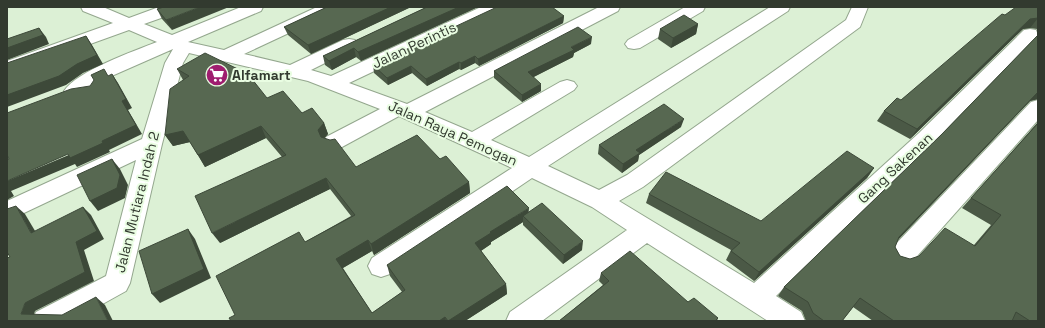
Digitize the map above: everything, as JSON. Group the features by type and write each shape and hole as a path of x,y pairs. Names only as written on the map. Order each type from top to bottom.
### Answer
{"street":[{"name":"Jalan Raya Pemogan","path":"89,7 113,16 134,15 179,45 224,57 334,82 473,141 532,168 600,202 756,298 783,319"},
{"path":"7,68 134,15 175,7"},
{"path":"54,98 74,90 97,86 134,73 179,45 255,7"},
{"path":"224,57 330,7"},
{"name":"Jalan Perintis","path":"334,82 495,7"},
{"path":"334,142 403,110 612,7"},
{"path":"634,44 697,7"},
{"path":"381,266 782,7"},
{"path":"600,202 635,181 854,23 860,7"},
{"name":"Gang Sakenan","path":"756,298 926,138 1030,34"},
{"path":"293,72 361,38"},
{"name":"Jalan Mutiara Indah 2","path":"46,321 117,283 151,144 179,45"},
{"path":"473,141 567,86"},
{"path":"901,256 1038,107"},
{"path":"7,212 151,144"},
{"path":"520,321 646,230"}],"building":[{"path":"164,7 200,7 166,20 157,9"},
{"path":"327,7 391,7 308,45 284,27"},
{"path":"427,7 459,7 358,52 354,48 329,61 323,56"},
{"path":"497,7 552,7 564,16 478,59 475,56 461,63 459,62 426,79 411,66 387,78 373,65"},
{"path":"1016,7 1038,7 1038,18 1030,19 917,129 884,111 897,98 901,100 1002,14 1005,15"},
{"path":"684,15 698,24 673,38 660,29"},
{"path":"578,27 592,37 571,47 574,50 528,72 541,84 522,95 494,71"},
{"path":"39,28 43,35 7,48 7,39"},
{"path":"1038,35 1038,92 899,237 895,247 900,256 910,259 919,256 945,228 975,246 1001,215 971,198 1038,123 1038,321 1030,321 1016,312 1012,321 894,321 860,298 842,321 824,321 813,313 808,302 784,287 942,134"},
{"path":"86,36 97,55 77,64 59,76 7,95 7,63"},
{"path":"205,53 248,74 267,98 283,91 302,113 312,108 324,123 318,130 321,137 330,140 335,139 356,167 417,135 440,159 446,156 469,182 371,244 368,240 336,259 372,313 405,290 387,265 507,186 529,208 475,243 506,284 448,321 445,317 439,321 231,321 229,318 235,315 216,276 299,232 305,242 355,215 326,178 212,233 195,196 286,155 261,126 198,155 183,131 165,135 170,89 189,76 177,69"},
{"path":"104,69 108,76 112,74 126,99 122,101 136,125 102,141 103,143 70,158 68,154 7,181 7,160 9,159 7,155 7,113 71,89 90,86 94,80 91,75"},
{"path":"664,104 684,119 636,150 640,153 623,164 599,145"},
{"path":"847,151 874,168 759,272 731,251 740,243 649,194 666,172 761,221"},
{"path":"112,159 120,175 117,188 90,201 77,175"},
{"path":"542,203 583,241 564,255 523,216"},
{"path":"16,206 31,233 83,207 97,231 76,242 85,272 25,303 21,314 62,315 96,297 108,321 7,321 7,258 10,257 7,252 7,209"},
{"path":"188,229 204,269 152,294 139,251"},
{"path":"630,251 688,302 694,298 718,318 715,321 559,321 609,281 601,273"}],"place":[{"name":"Alfamart","path":"217,75"}]}
